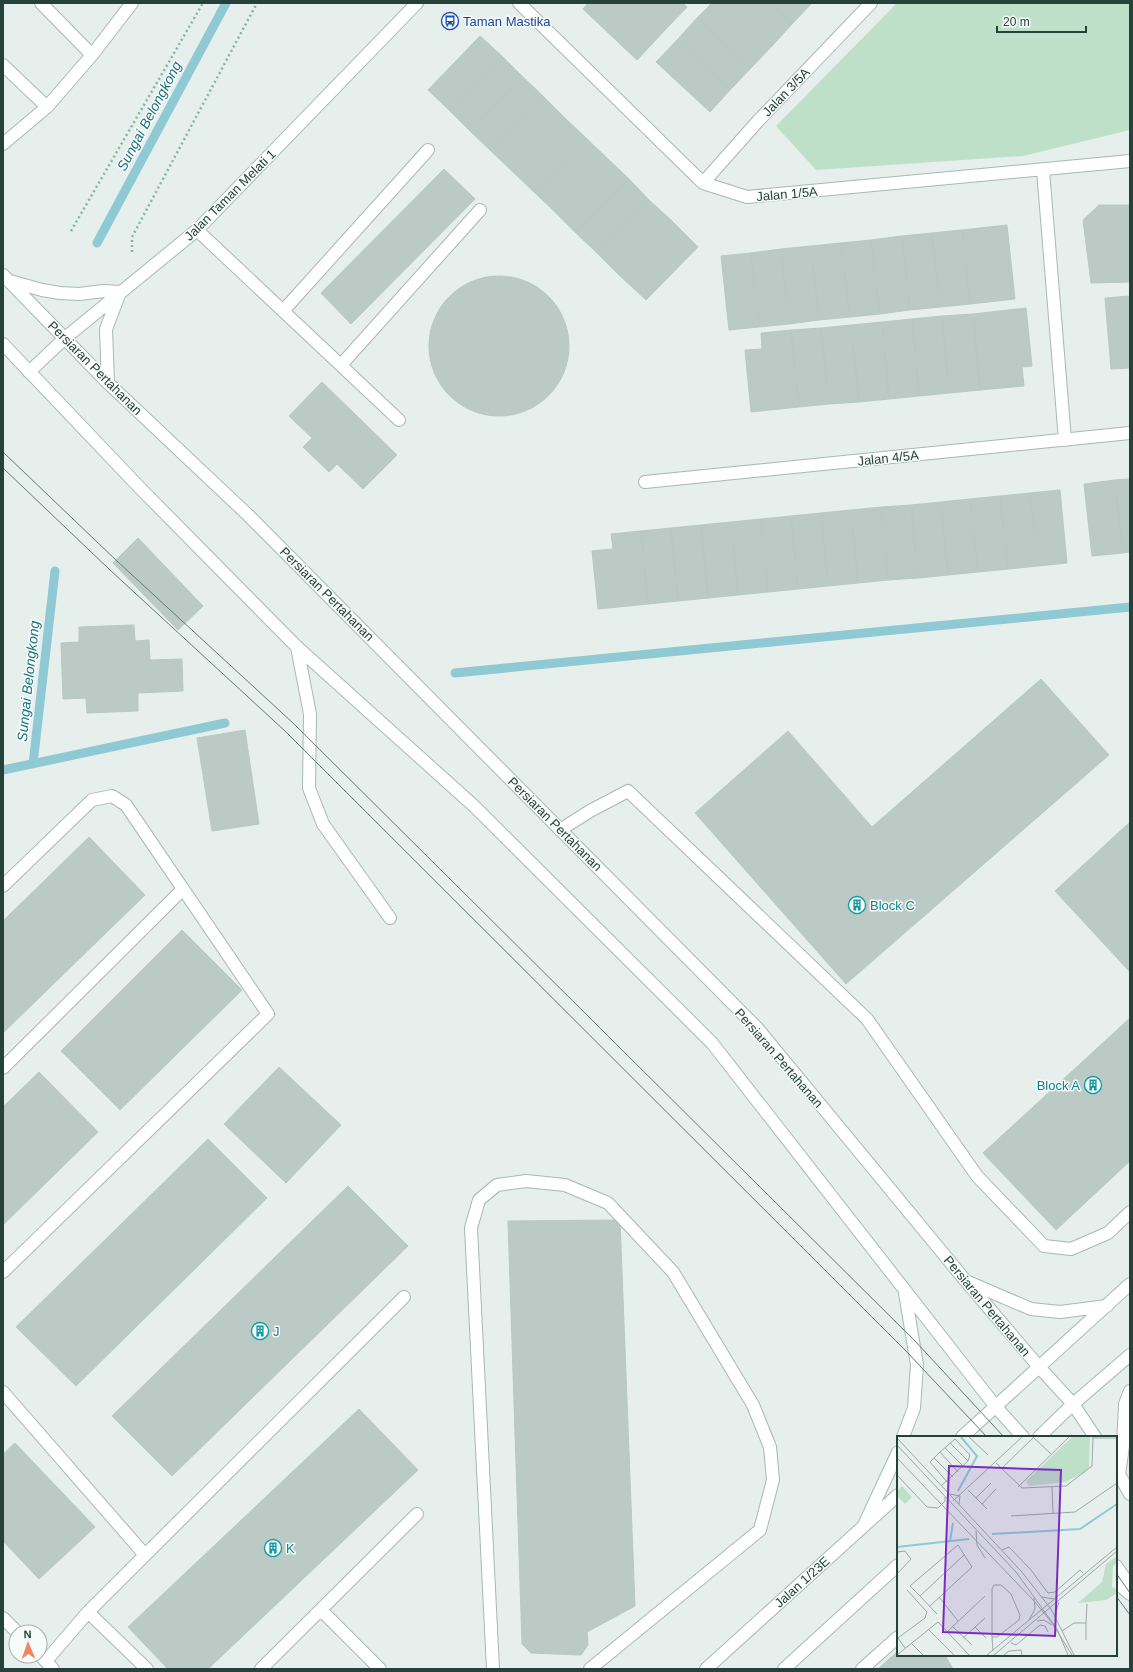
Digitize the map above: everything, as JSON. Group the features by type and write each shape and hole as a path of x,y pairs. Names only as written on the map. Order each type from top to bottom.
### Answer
{"main road":[{"path":"41,3 92,54"},
{"path":"3,144 47,107 92,54 132,3"},
{"name":"Jalan Taman Melati 1","path":"29,372 65,338 197,230 417,3"},
{"name":"Jalan 3/5A","path":"703,183 758,121 871,3"},
{"name":"Jalan 1/5A","path":"525,5 703,183 747,197 1130,161"},
{"path":"3,65 47,107"},
{"path":"283,311 428,150"},
{"path":"1043,170 1066,440"},
{"path":"341,365 480,210"},
{"path":"197,230 399,420"},
{"path":"6,278 42,290 60,293 79,294 104,290 121,292 106,329 108,383"},
{"name":"Persiaran Pertahanan","path":"6,278 108,383 248,515 758,1029 965,1280 1039,1367 1074,1404 1094,1436"},
{"path":"3,344 139,487 297,647 474,806 712,1044 996,1407 1022,1436"},
{"name":"Jalan 4/5A","path":"645,482 1130,433"},
{"path":"297,647 310,714 309,788 323,824 390,918"},
{"path":"560,830 590,811 628,791 867,1019 977,1176 1044,1246 1070,1249 1108,1233 1130,1212"},
{"path":"3,886 92,800 112,796 126,805 268,1014 3,1272"},
{"path":"3,1068 183,889"},
{"path":"493,1669 471,1228 479,1200 497,1185 526,1181 565,1185 608,1203 673,1272 753,1405 770,1446 773,1480 760,1530 590,1669"},
{"path":"965,1280 1031,1309 1060,1312 1107,1306"},
{"path":"963,1436 1130,1284"},
{"path":"903,1436 914,1408 918,1365 905,1291"},
{"path":"48,1659 88,1612 404,1297"},
{"path":"1040,1436 1130,1355"},
{"path":"1130,1391 1125,1404 1123,1446 1118,1472 1130,1494"},
{"path":"3,1392 145,1555"},
{"path":"862,1527 897,1454"},
{"name":"Jalan 1/23E","path":"706,1669 897,1496"},
{"path":"261,1669 417,1514"},
{"path":"784,1669 897,1566"},
{"path":"1117,1567 1130,1586"},
{"path":"1117,1583 1130,1594"},
{"path":"321,1610 380,1669"},
{"path":"88,1612 147,1669"},
{"path":"862,1669 897,1638"}],"path":[{"path":"70,231 203,3"},
{"path":"132,252 132,237 257,3"}],"green space":[{"path":"897,3 1130,3 1130,130 1023,156 816,170 776,126"}],"building":[{"path":"588,3 639,3 666,29 637,60 583,9"},
{"path":"639,3 683,3 687,7 666,29"},
{"path":"712,3 725,3 772,46 751,68 697,18"},
{"path":"725,3 770,3 792,24 772,46"},
{"path":"770,3 812,3 792,24"},
{"path":"697,18 751,68 730,90 677,40"},
{"path":"480,36 502,56 449,110 428,90"},
{"path":"677,40 730,90 710,112 656,62"},
{"path":"502,56 523,77 470,131 449,110"},
{"path":"523,77 544,97 491,151 470,131"},
{"path":"544,97 565,118 513,172 491,151"},
{"path":"565,118 586,138 534,192 513,172"},
{"path":"586,138 608,159 555,212 534,192"},
{"path":"608,159 629,179 576,233 555,212"},
{"path":"444,169 475,199 351,324 321,293"},
{"path":"629,179 649,200 597,253 576,233"},
{"path":"649,200 671,220 618,274 597,253"},
{"path":"1099,205 1129,205 1130,282 1091,283 1083,220"},
{"path":"671,220 698,247 646,300 618,274"},
{"path":"1007,225 1015,299 970,304 962,230"},
{"path":"962,230 970,304 940,307 932,233"},
{"path":"932,233 940,307 910,310 902,236"},
{"path":"902,236 910,310 880,314 871,240"},
{"path":"871,240 880,314 850,317 841,243"},
{"path":"841,243 850,317 819,320 811,246"},
{"path":"811,246 819,320 789,324 781,249"},
{"path":"781,249 789,324 759,327 751,253"},
{"path":"751,253 759,327 729,330 721,256"},
{"path":"506,276 526,281 549,296 564,319 568,332 568,360 564,373 549,396 526,411 513,415 492,416 472,411 449,396 434,373 430,360 429,339 434,319 449,296 472,281 485,277"},
{"path":"1130,296 1130,368 1111,369 1105,298"},
{"path":"1026,308 1032,366 1022,367 1024,386 980,390 973,314"},
{"path":"973,314 980,390 949,393 942,316"},
{"path":"942,316 949,393 919,396 912,319"},
{"path":"912,319 919,396 889,399 882,322"},
{"path":"882,322 889,399 859,402 851,325"},
{"path":"851,325 859,402 829,404 821,328"},
{"path":"821,328 829,404 799,407 791,330"},
{"path":"791,330 799,407 751,412 745,350 762,349 761,333"},
{"path":"322,382 397,455 363,489 337,464 329,472 303,447 312,438 289,416"},
{"path":"1130,479 1130,552 1123,553 1115,480"},
{"path":"1115,480 1123,553 1092,556 1084,484"},
{"path":"1060,490 1067,563 1038,566 1030,493"},
{"path":"1030,493 1038,566 1008,569 1000,496"},
{"path":"1000,496 1008,569 978,572 970,499"},
{"path":"970,499 978,572 948,575 941,502"},
{"path":"941,502 948,575 918,578 911,505"},
{"path":"911,505 918,578 888,580 881,507"},
{"path":"881,507 888,580 858,583 851,510"},
{"path":"851,510 858,583 828,586 821,513"},
{"path":"821,513 828,586 798,589 791,516"},
{"path":"791,516 798,589 768,592 761,519"},
{"path":"761,519 768,592 738,595 731,522"},
{"path":"731,522 738,595 708,598 701,525"},
{"path":"701,525 708,598 678,601 671,528"},
{"path":"671,528 678,601 648,604 641,531"},
{"path":"641,531 648,604 598,609 592,551 613,549 611,534"},
{"path":"138,538 203,606 178,630 113,563"},
{"path":"134,625 135,641 149,640 150,660 182,659 183,691 138,693 138,711 87,713 86,698 63,699 61,643 79,642 79,627"},
{"name":"Block C","path":"1041,679 1109,755 846,984 695,813 788,731 872,827"},
{"path":"245,730 259,824 212,831 197,738"},
{"path":"1130,822 1130,972 1055,891"},
{"path":"89,837 145,895 3,1033 3,921"},
{"path":"182,930 242,990 120,1110 61,1051"},
{"name":"Block A","path":"1130,1018 1130,1161 1056,1230 983,1153"},
{"path":"279,1067 341,1125 286,1183 224,1124"},
{"path":"39,1072 98,1132 3,1225 3,1107"},
{"path":"208,1139 267,1198 76,1386 16,1327"},
{"name":"J","path":"348,1186 408,1246 172,1476 112,1416"},
{"path":"620,1220 635,1606 587,1632 588,1645 581,1655 531,1653 522,1644 508,1221"},
{"name":"K","path":"359,1409 418,1470 208,1669 168,1669 128,1627"},
{"path":"15,1443 95,1527 39,1579 3,1541 3,1454"},
{"path":"897,1652 897,1656 946,1656 953,1669 878,1669"}],"waterway":[{"name":"Sungai Belongkong","path":"97,243 226,3"},
{"name":"Sungai Belongkong","path":"33,764 55,571"},
{"path":"455,673 1130,607"},
{"path":"3,770 225,723"}],"tram line":[{"path":"3,452 118,562 293,723 916,1342 1003,1436"},
{"path":"3,468 110,570 285,731 905,1350 986,1436"},
{"path":"1117,1574 1130,1593"},
{"path":"1117,1597 1130,1615"}],"place":[{"name":"Taman Mastika","path":"450,21"},
{"name":"Block C","path":"857,905"},
{"name":"Block A","path":"1093,1085"},
{"name":"J","path":"260,1331"},
{"name":"K","path":"273,1548"}]}
